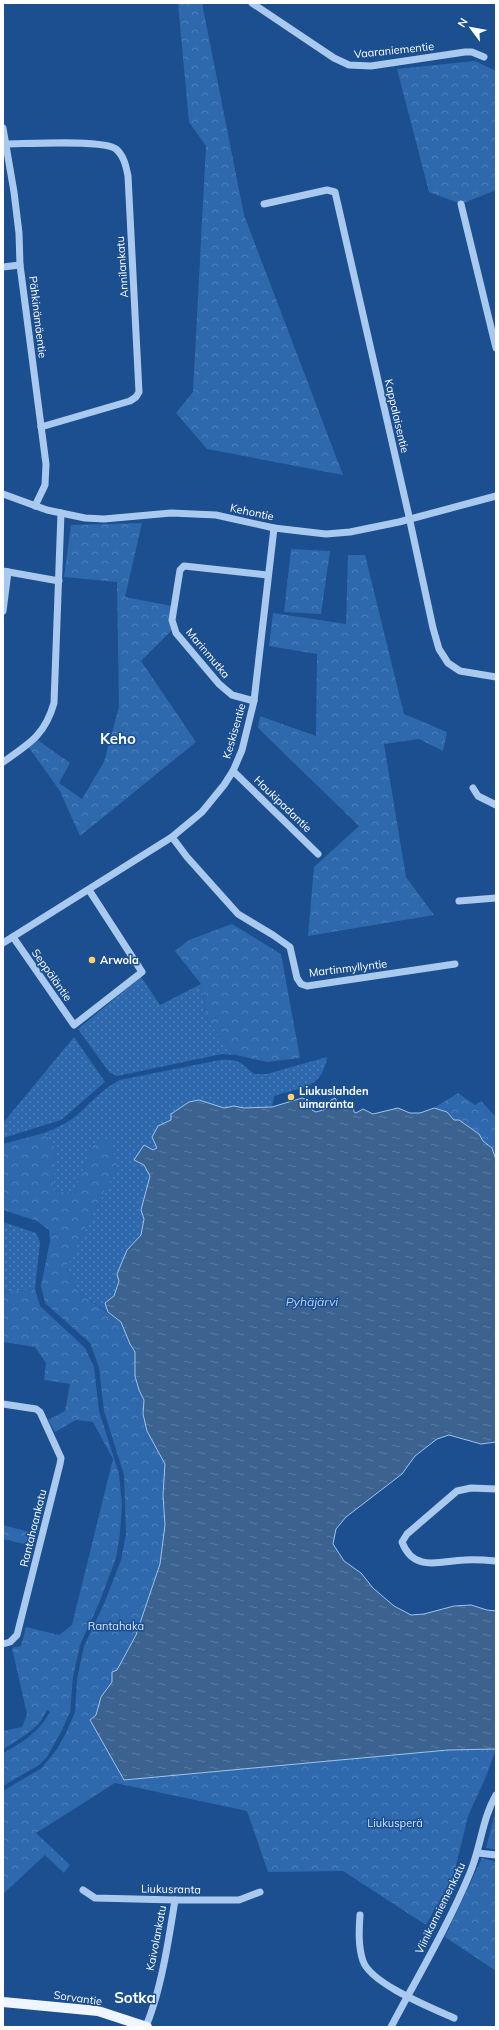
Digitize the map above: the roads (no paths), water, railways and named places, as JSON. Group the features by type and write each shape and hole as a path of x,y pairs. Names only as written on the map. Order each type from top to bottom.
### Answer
{"main road":[{"name":"Sorvantie","path":"3,2002 98,2011 122,2023 147,2027"}],"street":[{"name":"Vaaraniementie","path":"252,3 334,58 349,66 361,67 465,52 472,52 484,57"},
{"name":"Pähkinämäentie","path":"3,128 14,192 19,233 20,265 46,473 43,491 35,506"},
{"name":"Annilankatu","path":"5,144 103,145 115,148 125,160 128,176 140,382 139,392 136,397 130,401 41,427"},
{"name":"Kappalaisentie","path":"264,204 326,190 335,192 439,649 448,662 460,672 496,677"},
{"path":"462,204 496,348"},
{"path":"3,267 20,265"},
{"name":"Kehontie","path":"3,494 35,506 85,518 104,519 171,513 216,515 274,528 326,534 350,532 409,519 496,496"},
{"path":"3,762 36,739 43,730 51,714 55,681 60,513"},
{"name":"Keskisentie","path":"3,943 172,837 202,812 233,771 242,750 254,701 274,528"},
{"name":"Marinmutka","path":"254,701 232,695 219,684 176,633 172,620 180,570 184,566 268,575"},
{"path":"3,611 5,572 59,581"},
{"name":"Haukipadantie","path":"233,771 318,854"},
{"path":"473,788 478,796 496,806"},
{"name":"Martinmyllyntie","path":"172,837 187,857 238,914 250,923 273,934 290,947 297,978 301,984 307,986 455,964"},
{"name":"Seppäläntie","path":"13,937 74,1025 142,972 89,890"},
{"path":"459,901 496,898"},
{"name":"Rantahaankatu","path":"3,1404 36,1409 40,1412 61,1458 17,1635 10,1642 3,1644"},
{"path":"496,1489 471,1488 457,1492 407,1534 402,1542 405,1550 418,1561 431,1564 464,1560 496,1561"},
{"name":"Viinikanniemenkatu","path":"391,2027 459,1899 478,1853 486,1817 496,1795"},
{"path":"478,1853 496,1855"},
{"name":"Liukusranta","path":"83,1890 95,1898 175,1900 238,1900 260,1892"},
{"name":"Kaivolankatu","path":"147,2027 163,1966 175,1900"},
{"path":"360,1915 358,1934 363,1962 378,1979 408,1996 454,2018"}],"water":[{"name":"Pyhäjärvi","path":"302,1098 309,1100 312,1110 316,1112 326,1109 331,1100 335,1098 338,1103 346,1105 349,1102 353,1103 354,1112 356,1113 363,1109 373,1114 398,1108 410,1113 420,1113 434,1108 447,1112 454,1120 459,1120 479,1134 483,1141 492,1148 496,1160 496,1442 481,1444 449,1435 437,1439 415,1456 402,1474 346,1517 336,1529 333,1544 344,1561 361,1573 373,1588 394,1606 411,1615 424,1614 454,1606 471,1605 496,1611 496,1749 448,1750 124,1780 90,1720 96,1715 101,1697 112,1682 112,1672 117,1670 136,1635 160,1564 165,1525 163,1495 165,1464 147,1431 143,1414 144,1400 135,1376 135,1352 121,1322 108,1312 105,1303 114,1296 119,1281 117,1274 127,1250 141,1235 144,1219 141,1210 150,1176 144,1165 134,1160 144,1145 153,1150 157,1148 152,1137 158,1126 171,1120 171,1114 189,1102 199,1100 224,1108 234,1106 244,1108 272,1107"}],"place":[{"name":"Arwola","path":"92,960"},
{"name":"Liukuslahden uimaranta","path":"291,1097"}],"district":[{"name":"Keho","path":"118,739"},
{"name":"Sotka","path":"135,1998"}],"park label":[{"name":"Rantahaka","path":"116,1626"},
{"name":"Liukusperä","path":"395,1823"}]}
